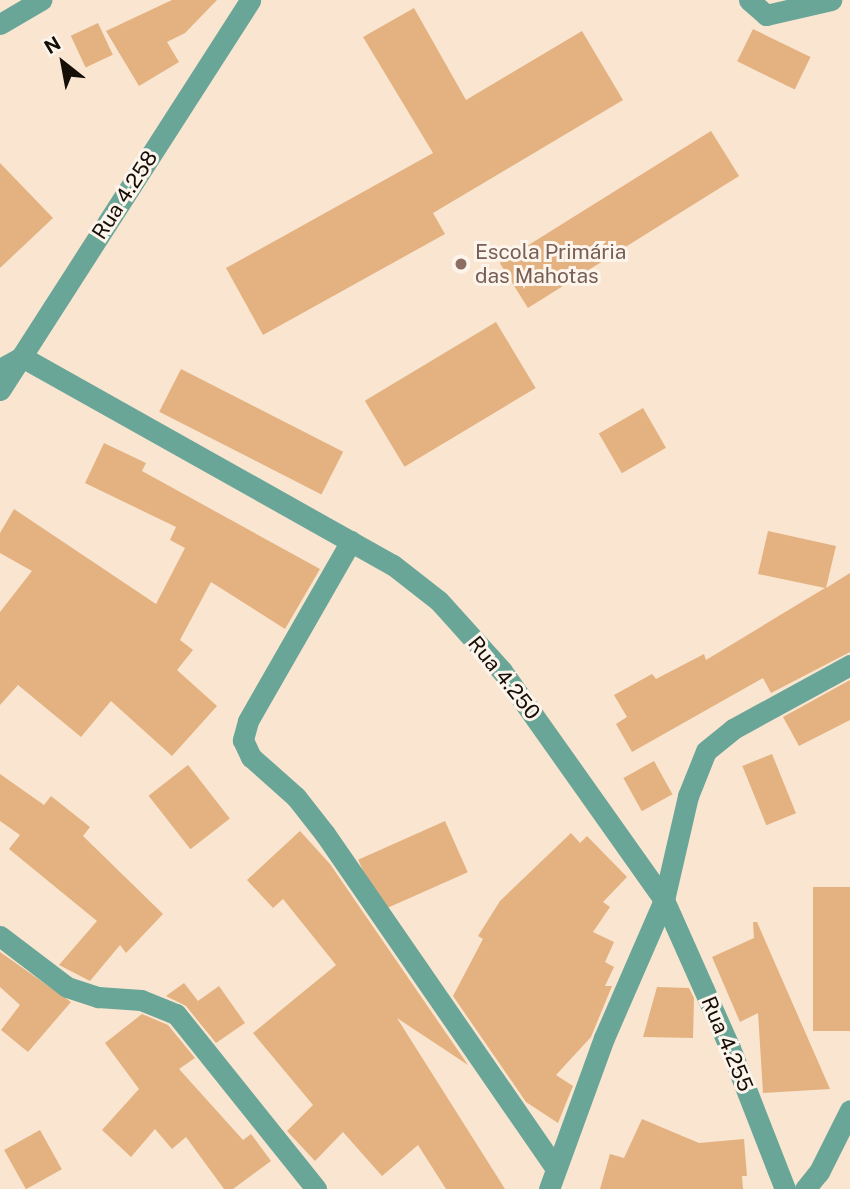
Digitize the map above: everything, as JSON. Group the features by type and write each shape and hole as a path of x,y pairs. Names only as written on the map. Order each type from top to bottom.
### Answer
{"street":[{"path":"0,24 41,0"},
{"name":"Rua 4.258","path":"0,390 250,0"},
{"path":"749,0 766,15 831,0"},
{"path":"0,369 22,357"},
{"name":"Rua 4.250","path":"22,357 393,565 439,601 502,671 664,901"},
{"path":"351,541 248,721 243,740 251,757 296,797 325,834 555,1167"},
{"path":"549,1189 555,1167 633,967 664,901 688,796 706,751 733,729 850,665"},
{"name":"Rua 4.255","path":"664,901 730,1048 785,1189"},
{"path":"0,936 67,987 98,996 141,1000 176,1014 316,1189"},
{"path":"805,1189 818,1172 850,1110"}],"building":[{"path":"172,0 217,0 185,33 167,42 179,62 139,86 106,31"},
{"path":"414,8 466,100 582,31 623,100 433,213 445,234 263,335 226,268 433,153 363,37"},
{"path":"98,23 113,55 86,67 71,36"},
{"path":"753,29 811,57 795,89 737,61"},
{"path":"711,131 739,176 528,308 500,263"},
{"path":"0,163 53,218 0,268"},
{"path":"496,322 536,388 405,467 365,401"},
{"path":"181,369 343,452 321,494 159,412"},
{"path":"643,408 666,448 622,473 599,433"},
{"path":"104,443 146,463 142,471 320,569 285,629 211,582 180,640 193,650 177,670 217,706 172,756 111,701 81,737 18,685 0,705 0,612 32,571 0,553 0,533 14,509 156,604 185,548 170,540 176,527 85,483"},
{"path":"768,531 836,546 826,588 850,573 850,652 771,693 763,678 632,752 616,724 627,717 614,695 652,674 656,679 704,654 706,660 825,588 758,574"},
{"path":"850,680 850,720 799,746 783,717"},
{"path":"772,754 796,813 766,825 742,766"},
{"path":"654,761 672,794 642,811 623,778"},
{"path":"188,765 230,819 190,849 149,796"},
{"path":"0,774 44,805 51,796 90,827 83,836 163,914 126,953 120,945 90,981 59,965 97,921 9,849 20,835 0,821"},
{"path":"445,821 468,872 381,911 358,860"},
{"path":"300,831 330,864 468,1065 397,1018 505,1189 446,1189 418,1145 382,1176 343,1132 315,1161 287,1131 313,1105 253,1033 336,965 283,899 273,908 247,880"},
{"path":"571,833 580,843 587,836 627,877 603,902 610,907 593,932 614,942 605,962 614,967 605,986 612,986 591,1037 556,1075 573,1086 558,1123 526,1102 453,996 483,939 478,936 500,901"},
{"path":"813,887 850,887 850,1031 813,1031"},
{"path":"753,922 757,922 830,1089 763,1093 758,1013 740,1022 712,957 754,938"},
{"path":"0,952 71,1002 28,1052 1,1030 20,1005 0,987"},
{"path":"184,983 198,1001 219,986 245,1023 216,1043 186,1006 166,996"},
{"path":"657,987 689,988 694,998 693,1038 643,1037"},
{"path":"142,1014 168,1025 195,1058 179,1069 243,1140 251,1134 271,1161 233,1189 224,1189 186,1137 172,1149 155,1129 131,1157 102,1130 139,1089 105,1043"},
{"path":"642,1119 699,1143 744,1139 747,1176 742,1176 743,1189 600,1189 610,1154 624,1158"},
{"path":"40,1130 62,1169 26,1189 4,1150"}],"place":[{"name":"Escola Primária das Mahotas","path":"461,264"}]}
